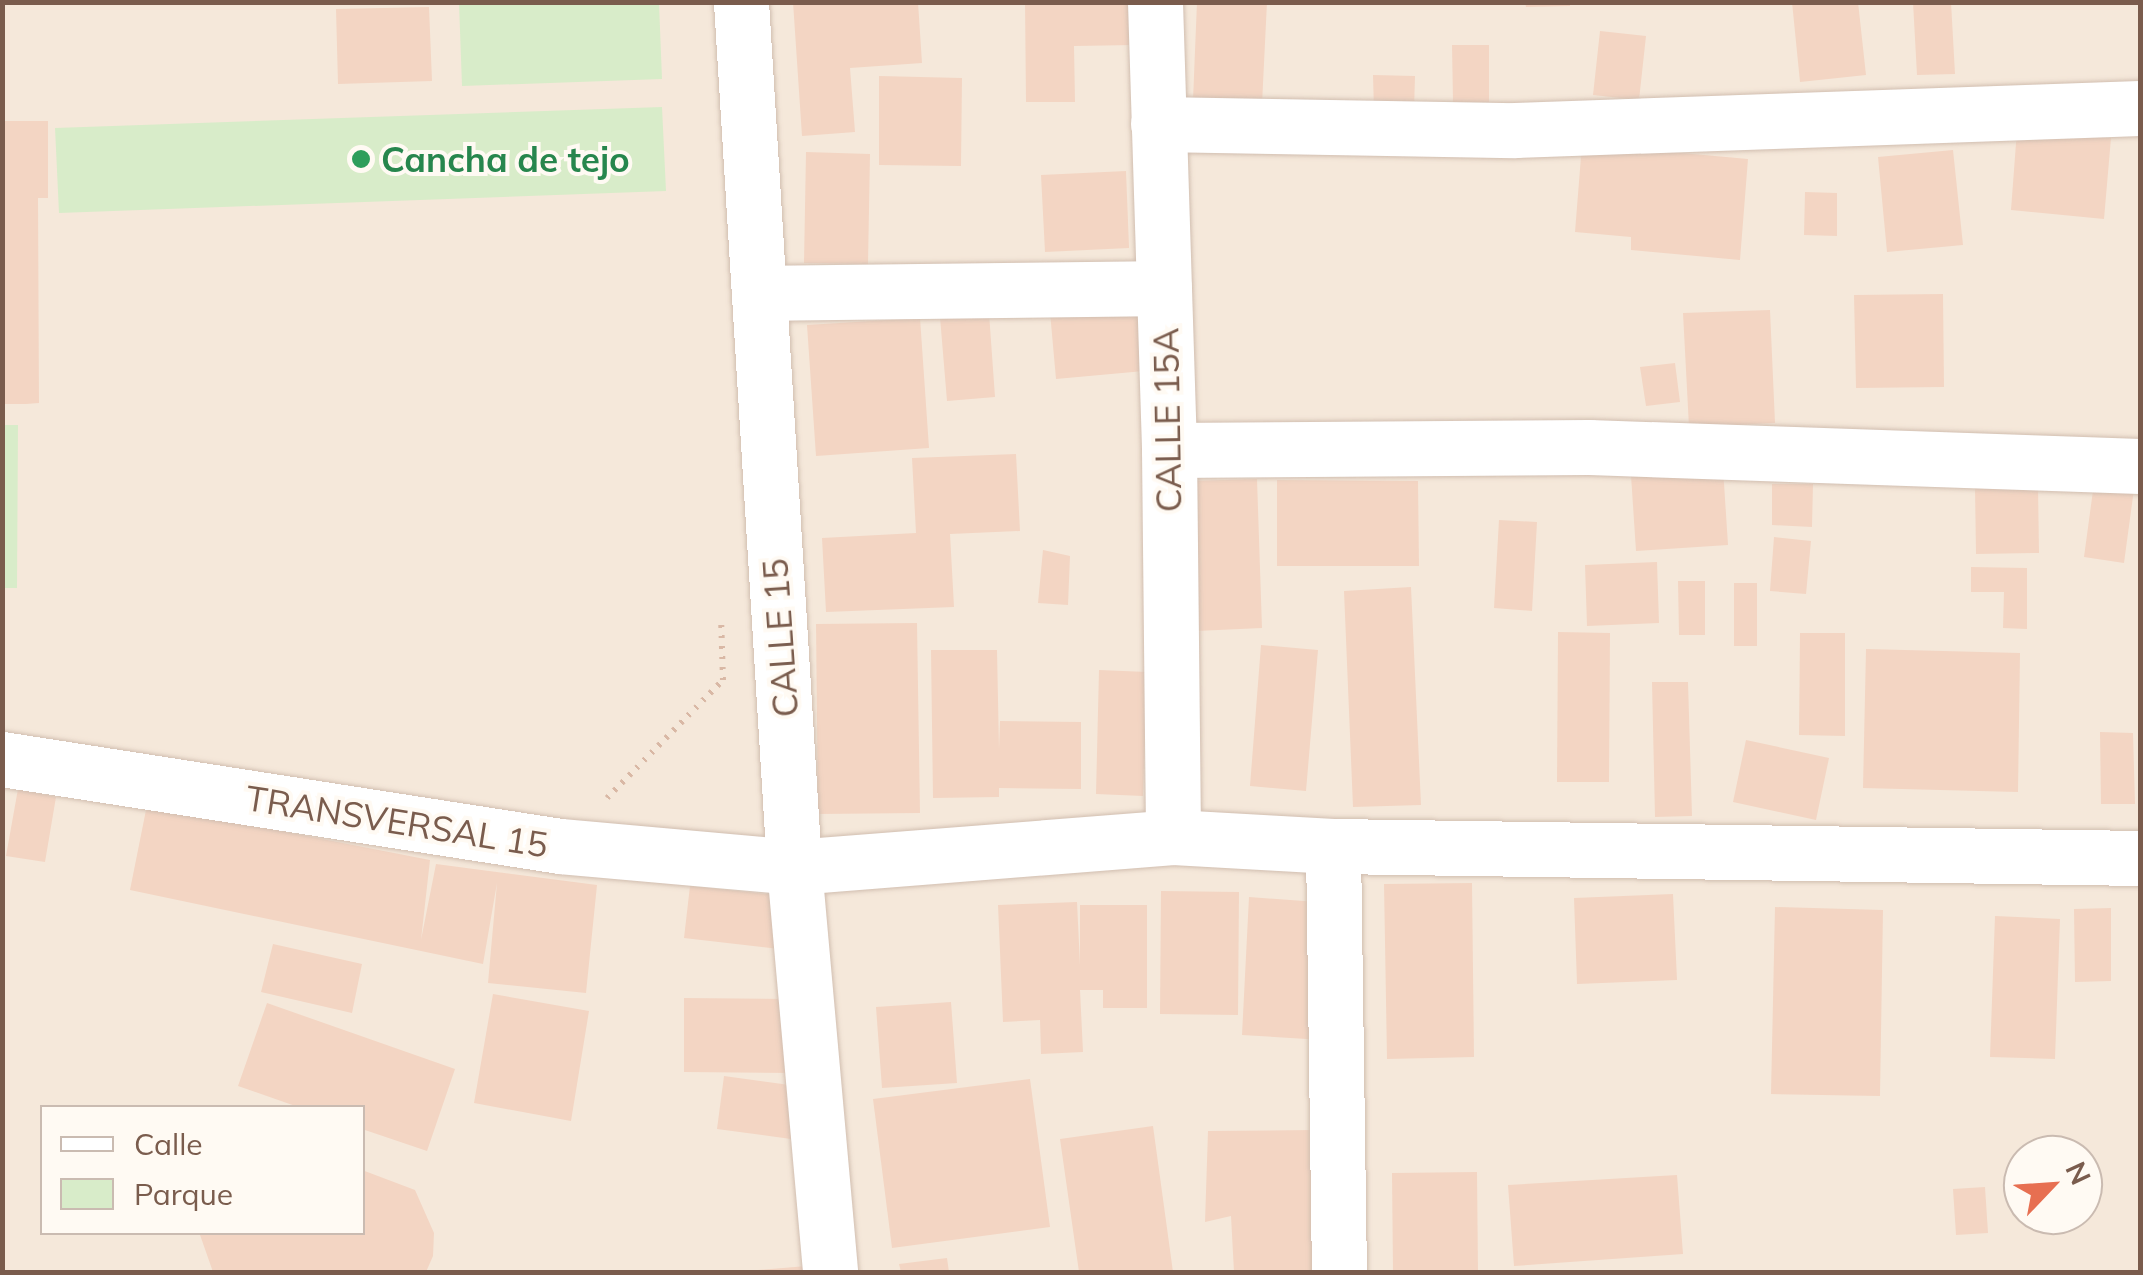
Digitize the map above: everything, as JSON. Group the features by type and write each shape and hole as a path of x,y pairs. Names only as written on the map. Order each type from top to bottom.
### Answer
{"street":[{"name":"CALLE 15","path":"741,2 794,867 830,1272"},
{"name":"CALLE 15A","path":"1155,2 1169,450 1173,837"},
{"path":"1158,124 1515,130 2140,108"},
{"path":"759,293 1164,288"},
{"path":"1169,450 1589,446 2140,466"},
{"name":"TRANSVERSAL 15","path":"2,759 560,846 794,867 1173,837 1334,846 2140,858"},
{"path":"1334,846 1339,1272"}],"path":[{"path":"560,846 723,680 720,600"}],"shaded area":[{"path":"2,3 2140,3 2140,1272 3,1272"}],"green space":[{"path":"459,3 659,3 662,79 462,86"},
{"name":"Cancha de tejo","path":"662,107 666,191 59,213 55,128"},
{"path":"3,425 18,425 17,588 3,588"}],"building":[{"path":"793,2 918,2 922,63 850,68 855,132 802,136"},
{"path":"1025,2 1134,2 1134,45 1074,46 1075,102 1026,102"},
{"path":"1197,2 1267,2 1262,104 1193,100"},
{"path":"1525,2 1570,2 1570,6 1526,7"},
{"path":"1792,2 1858,2 1866,75 1800,82"},
{"path":"1913,2 1951,2 1955,74 1917,75"},
{"path":"429,7 432,81 338,84 336,9"},
{"path":"1600,31 1646,36 1639,100 1593,95"},
{"path":"1452,45 1489,45 1489,102 1453,102"},
{"path":"1373,75 1415,76 1414,110 1374,111"},
{"path":"879,76 962,78 961,166 879,165"},
{"path":"2,121 48,121 48,198 38,198 39,403 2,404"},
{"path":"2017,130 2111,138 2104,219 2011,210"},
{"path":"1582,144 1748,159 1740,260 1631,250 1631,237 1575,232"},
{"path":"1953,150 1963,245 1887,252 1878,157"},
{"path":"806,152 870,154 868,264 804,263"},
{"path":"1126,171 1129,248 1045,252 1041,175"},
{"path":"1805,192 1837,193 1837,236 1804,235"},
{"path":"1943,294 1944,387 1856,388 1854,295"},
{"path":"1138,304 1144,371 1056,379 1050,312"},
{"path":"1770,310 1775,423 1689,427 1683,313"},
{"path":"989,313 995,397 947,401 940,317"},
{"path":"920,318 929,448 816,456 807,325"},
{"path":"1675,363 1680,402 1646,406 1640,367"},
{"path":"1016,454 1020,531 950,534 954,607 826,612 822,538 916,533 912,458"},
{"path":"1723,468 1728,545 1636,551 1631,475"},
{"path":"1257,479 1262,628 1196,631 1191,481"},
{"path":"1277,480 1418,481 1419,566 1277,566"},
{"path":"2094,483 2134,489 2124,563 2084,557"},
{"path":"1772,484 1813,484 1812,527 1772,525"},
{"path":"2038,486 2039,553 1976,554 1975,487"},
{"path":"1499,520 1537,522 1532,611 1494,608"},
{"path":"1774,537 1811,541 1806,594 1770,591"},
{"path":"1043,550 1070,556 1068,605 1038,603"},
{"path":"1657,562 1659,623 1587,626 1585,565"},
{"path":"1971,567 2027,568 2027,629 2003,628 2004,592 1971,592"},
{"path":"1678,581 1705,581 1705,635 1679,635"},
{"path":"1734,583 1757,583 1757,646 1734,646"},
{"path":"1411,587 1421,805 1353,807 1344,591"},
{"path":"917,623 920,813 818,814 816,624"},
{"path":"1558,632 1610,633 1609,782 1557,782"},
{"path":"1800,633 1845,633 1845,736 1799,735"},
{"path":"1261,645 1318,650 1306,791 1250,786"},
{"path":"1866,649 2020,653 2018,792 1863,788"},
{"path":"931,650 997,650 999,749 1000,721 1081,722 1081,789 999,788 999,797 933,798"},
{"path":"1099,670 1147,672 1143,796 1096,794"},
{"path":"1652,682 1688,682 1692,816 1655,817"},
{"path":"2100,732 2133,733 2135,804 2101,804"},
{"path":"1746,740 1829,758 1816,820 1733,802"},
{"path":"18,789 56,797 45,862 6,856"},
{"path":"147,805 430,860 421,940 436,864 597,885 586,993 488,983 497,883 483,964 130,890"},
{"path":"1472,883 1474,1057 1387,1059 1384,884"},
{"path":"690,886 785,896 779,949 684,938"},
{"path":"1161,891 1239,892 1238,1015 1160,1014"},
{"path":"1673,894 1677,980 1577,984 1574,898"},
{"path":"1249,897 1331,903 1323,1040 1242,1035"},
{"path":"1077,902 1080,965 1080,905 1147,905 1147,1008 1103,1008 1103,990 1080,990 1083,1052 1041,1054 1040,1020 1003,1022 998,905"},
{"path":"1775,907 1883,910 1880,1096 1771,1094"},
{"path":"2111,908 2111,981 2075,982 2074,909"},
{"path":"1995,916 2060,919 2055,1059 1990,1057"},
{"path":"273,944 362,964 352,1013 261,992"},
{"path":"493,994 589,1011 571,1121 474,1103"},
{"path":"684,998 793,999 793,1073 684,1072"},
{"path":"951,1002 957,1083 882,1088 876,1007"},
{"path":"267,1003 455,1069 427,1151 365,1130 365,1105 292,1105 238,1086"},
{"path":"724,1076 797,1086 791,1139 717,1129"},
{"path":"1030,1079 1050,1227 892,1248 873,1099"},
{"path":"1153,1126 1173,1272 1079,1272 1060,1139"},
{"path":"1313,1130 1323,1272 1234,1272 1231,1216 1205,1222 1208,1131"},
{"path":"365,1171 415,1190 434,1233 433,1256 426,1272 213,1272 200,1235 365,1235"},
{"path":"1477,1172 1478,1272 1393,1272 1392,1173"},
{"path":"1677,1175 1683,1254 1514,1266 1508,1185"},
{"path":"1985,1187 1988,1233 1956,1235 1953,1189"},
{"path":"947,1258 949,1272 901,1272 899,1264"},
{"path":"807,1266 807,1272 758,1272 758,1270"}],"place":[{"name":"Cancha de tejo","path":"361,159"}]}
